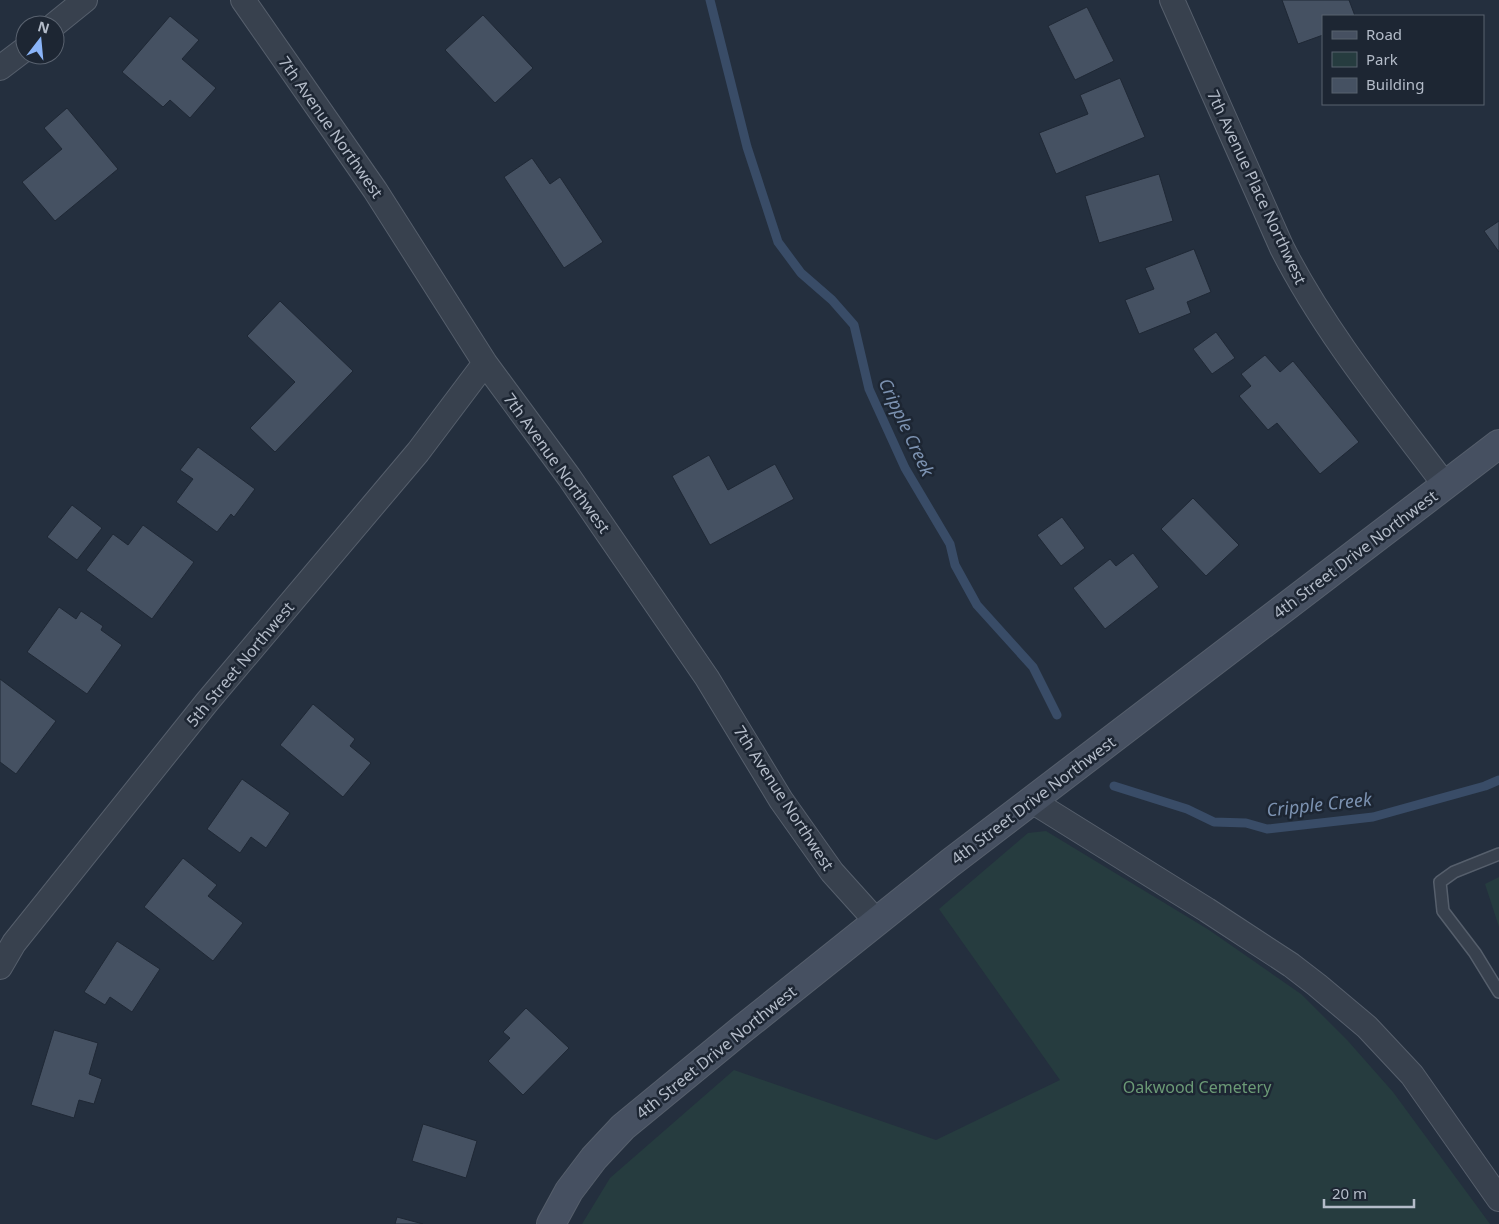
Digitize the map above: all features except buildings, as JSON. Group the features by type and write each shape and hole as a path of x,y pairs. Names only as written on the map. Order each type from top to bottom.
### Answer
{"main road":[{"name":"4th Street Drive Northwest","path":"551,1224 569,1191 582,1173 623,1127 877,922 1032,801 1499,444"}],"street":[{"path":"65,16 85,0"},
{"name":"7th Avenue Northwest","path":"243,0 375,190 485,364 569,477 701,670 781,800 832,872 877,922"},
{"name":"7th Avenue Place Northwest","path":"1172,0 1282,248 1299,281 1328,328 1445,485"},
{"path":"0,68 15,57"},
{"name":"5th Street Northwest","path":"0,967 14,943 189,725 418,452 485,364"},
{"path":"1032,801 1291,964 1367,1027 1412,1075 1499,1199"}],"lane":[{"path":"1499,854 1454,872 1440,882 1443,911 1475,953 1499,992"}],"green space":[{"name":"Oakwood Cemetery","path":"1046,831 1209,930 1301,994 1348,1041 1393,1092 1490,1224 582,1224 610,1178 734,1070 936,1140 1060,1080 939,909 1028,833"},
{"path":"1499,877 1499,927 1485,884"}],"waterway":[{"name":"Cripple Creek","path":"710,0 747,147 778,242 801,273 832,300 854,325 869,389 905,468 950,544 955,565 977,605 1033,667 1057,715"},
{"name":"Cripple Creek","path":"1114,786 1187,809 1214,822 1246,823 1267,829 1373,817 1485,786 1499,780"}]}
